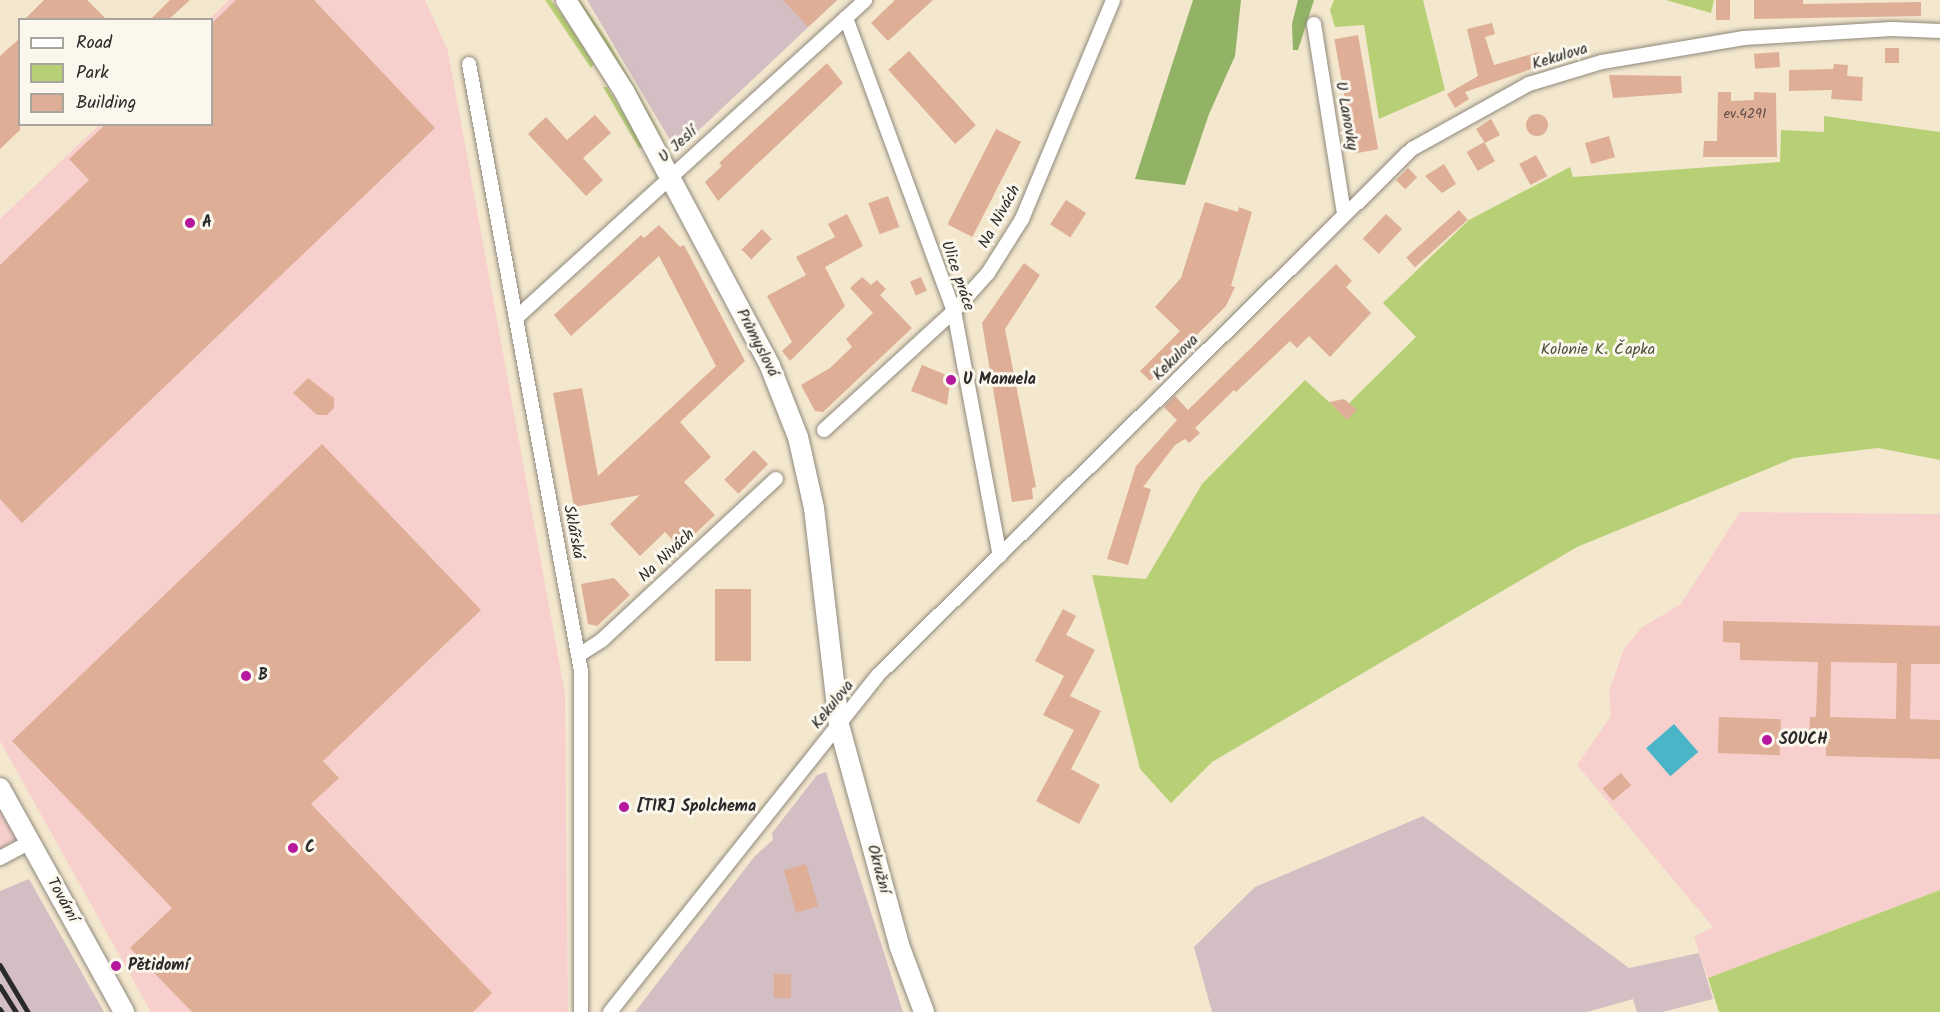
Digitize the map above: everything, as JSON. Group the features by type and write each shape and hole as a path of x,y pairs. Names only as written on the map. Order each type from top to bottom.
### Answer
{"street":[{"name":"Průmyslová","path":"566,0 624,91 669,175 770,366 798,437 814,508 838,725"},
{"name":"U Jeslí","path":"516,318 669,175 865,0"},
{"name":"Na Nivách","path":"824,430 954,311 987,273 1022,219 1113,0"},
{"name":"Ulice práce","path":"846,18 954,311 1000,556"},
{"name":"U Lanovky","path":"1314,24 1344,214"},
{"name":"Kekulova","path":"610,1012 878,675 1344,214 1413,149 1514,92 1574,68 1716,40 1892,30 1940,31"},
{"name":"Sklářská","path":"469,64 579,655 581,1012"},
{"name":"Na Nivách","path":"579,655 602,640 776,479"},
{"name":"Okružní","path":"838,725 899,945 924,1012"},
{"name":"Tovární","path":"0,788 124,1012"},
{"path":"0,858 30,842"}],"shaded area":[{"path":"229,0 425,0 448,51 565,694 568,1012 151,1012 0,741 0,219 98,126 213,126 213,18 210,18"},
{"path":"587,0 837,0 680,148 673,145"},
{"name":"SOUCH","path":"1740,512 1940,514 1940,890 1708,978 1694,937 1713,927 1577,765 1611,716 1609,691 1624,649 1641,628 1681,604"},
{"path":"826,772 903,1012 635,1012 754,857 773,840 772,833 817,775"},
{"path":"0,807 19,840 0,851"},
{"path":"1423,816 1629,968 1699,953 1713,999 1662,1012 1637,1012 1633,999 1587,1012 1212,1012 1194,947 1255,887"},
{"path":"29,879 104,1012 0,1012 0,891"}],"green space":[{"path":"545,0 551,0 565,19 594,64 591,68"},
{"path":"575,0 580,0 608,41 666,143"},
{"path":"1193,0 1241,0 1235,56 1209,114 1185,185 1135,179"},
{"path":"1298,0 1314,0 1298,50 1293,50 1292,24"},
{"path":"1334,0 1423,0 1445,90 1379,119 1364,25 1335,27 1330,10"},
{"path":"1666,0 1714,0 1711,13"},
{"path":"603,87 607,87 644,148 639,148"},
{"name":"Kolonie K. Čapka","path":"1824,116 1940,132 1940,460 1878,448 1794,458 1577,547 1212,762 1171,803 1140,769 1092,575 1146,579 1202,484 1305,380 1340,412 1416,337 1383,303 1469,220 1570,167 1573,177 1780,162 1781,130 1824,132"},
{"path":"1940,890 1940,1012 1719,1012 1708,978"}],"water":[{"path":"1674,724 1698,752 1670,776 1646,748"}],"building":[{"path":"44,0 87,0 105,18 26,18"},
{"path":"170,0 190,0 170,18 152,18"},
{"name":"A","path":"236,0 314,0 435,128 22,523 0,499 0,265 89,180 69,159 104,126 213,126 213,22"},
{"path":"783,0 837,0 808,27"},
{"path":"895,0 933,0 888,41 871,23"},
{"path":"1716,0 1730,0 1730,20 1716,20"},
{"path":"1754,0 1803,0 1803,4 1921,2 1921,16 1754,19"},
{"path":"1492,23 1495,34 1485,37 1494,65 1539,52 1543,65 1465,92 1469,99 1455,108 1447,94 1478,76 1467,29"},
{"path":"1358,35 1378,149 1355,153 1334,39"},
{"path":"18,40 18,126 20,130 0,149 0,56"},
{"path":"1885,48 1899,48 1899,63 1885,63"},
{"path":"909,51 976,125 955,144 888,70"},
{"path":"1779,52 1780,67 1755,69 1754,54"},
{"path":"827,63 843,83 718,201 705,182 722,166 719,163"},
{"path":"1834,64 1848,65 1847,76 1863,77 1862,101 1831,99 1832,90 1789,91 1789,70 1833,69"},
{"path":"1609,75 1681,76 1682,93 1613,98"},
{"path":"1718,92 1731,92 1731,101 1754,100 1754,92 1776,93 1777,157 1703,157 1704,141 1717,141"},
{"path":"1537,114 1545,117 1548,125 1545,133 1537,136 1529,133 1526,125 1529,117"},
{"path":"595,115 611,133 583,158 603,180 586,196 528,134 546,117 567,140"},
{"path":"1491,119 1500,135 1485,143 1476,129"},
{"path":"996,129 1021,142 972,237 947,224"},
{"path":"1609,136 1615,157 1591,164 1585,143"},
{"path":"1484,142 1495,161 1478,171 1467,152"},
{"path":"1536,155 1547,176 1530,185 1519,164"},
{"path":"1444,164 1456,184 1442,193 1425,176"},
{"path":"1408,168 1417,177 1405,189 1396,180"},
{"path":"888,196 899,227 880,234 868,203"},
{"path":"1066,200 1086,213 1070,237 1050,224"},
{"path":"1205,202 1238,212 1239,207 1252,212 1231,286 1235,287 1226,306 1150,381 1140,371 1180,331 1155,307 1181,278"},
{"path":"1459,210 1468,220 1415,267 1406,258"},
{"path":"847,214 863,246 825,267 845,306 790,361 782,351 792,342 767,296 806,275 796,257 835,237 828,224"},
{"path":"1386,214 1402,229 1379,254 1363,239"},
{"path":"659,225 680,247 684,245 745,361 680,422 711,457 684,482 715,515 680,548 665,532 640,556 610,524 640,495 574,507 553,393 582,388 598,476 716,366 659,256 571,336 554,315 641,235 644,238"},
{"path":"762,229 772,239 751,259 741,250"},
{"path":"1024,263 1040,275 1005,329 1036,487 1032,488 1033,499 1012,502 982,323"},
{"path":"1336,264 1352,281 1346,287 1371,313 1330,357 1309,336 1297,348 1290,341 1236,392 1234,390 1195,428 1200,433 1189,443 1185,439 1175,445 1143,487 1151,489 1128,565 1107,559 1136,466 1177,420 1164,407 1175,396 1188,410"},
{"path":"862,277 871,285 877,280 886,289 880,295 912,328 823,412 815,411 801,385 830,368 852,347 846,339 873,313 850,288"},
{"path":"921,277 927,291 916,295 910,282"},
{"path":"922,365 951,377 947,405 911,391"},
{"path":"308,378 334,398 334,408 327,415 317,415 293,393"},
{"path":"1344,399 1357,410 1347,420 1329,402"},
{"name":"B","path":"322,444 481,610 323,761 339,778 311,804 492,993 473,1012 192,1012 130,948 172,908 12,741"},
{"path":"754,450 768,464 738,494 724,480"},
{"path":"614,578 630,595 597,626 588,624 581,584"},
{"path":"715,589 751,589 751,661 715,661"},
{"path":"1063,609 1076,616 1066,635 1095,650 1070,696 1101,711 1071,769 1100,785 1079,824 1036,801 1074,730 1043,715 1064,676 1035,661"},
{"path":"1723,621 1940,626 1940,664 1911,664 1910,719 1940,720 1940,759 1826,756 1826,739 1809,738 1810,717 1816,717 1818,662 1740,660 1740,643 1723,642","holes":["1831,662 1897,663 1896,719 1830,717"]},
{"path":"1719,717 1781,719 1780,755 1718,753"},
{"path":"1621,773 1631,785 1613,801 1603,788"},
{"path":"806,864 818,906 796,913 784,870"},
{"path":"774,974 791,974 791,998 774,998"}],"railway":[{"path":"0,965 28,1012"},
{"path":"0,986 16,1012"}],"place":[{"name":"A","path":"190,223"},
{"name":"U Manuela","path":"951,380"},
{"name":"B","path":"246,676"},
{"name":"SOUCH","path":"1767,740"},
{"name":"[TIR] Spolchema","path":"624,807"},
{"name":"C","path":"293,848"},
{"name":"Pětidomí","path":"116,966"}]}
